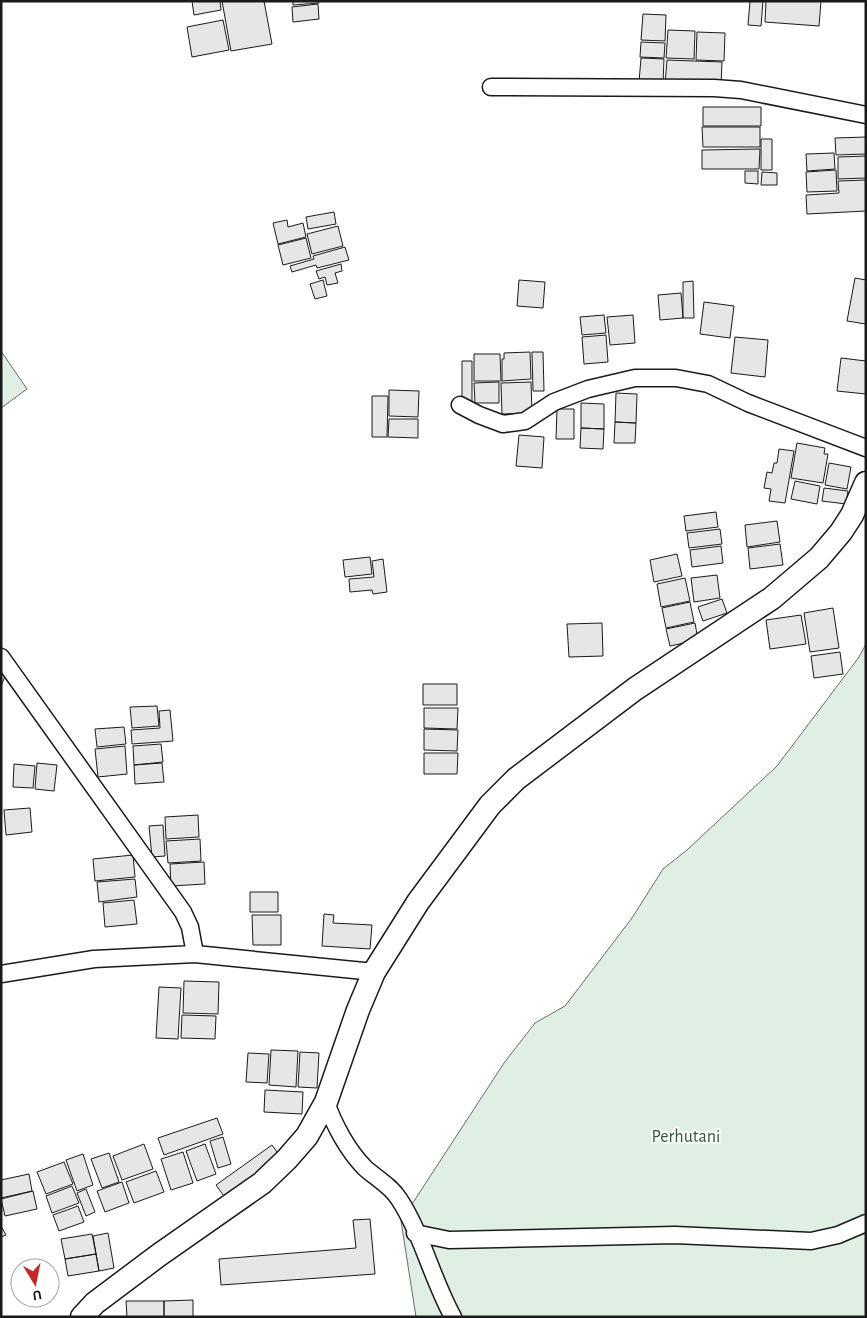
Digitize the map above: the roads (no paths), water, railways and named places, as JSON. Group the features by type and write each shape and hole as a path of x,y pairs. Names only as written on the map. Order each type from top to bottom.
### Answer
{"street":[{"path":"491,87 741,90 866,115"},
{"path":"460,405 503,424 525,421 554,402 588,389 636,378 676,378 708,384 748,403 866,448"},
{"path":"82,1317 95,1303 159,1255 262,1184 307,1136 326,1102 358,1010 374,972 418,902 490,804 516,779 634,689 772,598 819,558 841,532 859,517 866,483"},
{"path":"1,657 183,912 190,927 195,954"},
{"path":"1,974 94,959 195,954 374,972"},
{"path":"326,1102 341,1136 364,1167 397,1196 406,1211 442,1296 453,1317"},
{"path":"416,1233 448,1240 676,1235 810,1240 838,1235 866,1223"}],"park label":[{"name":"Perhutani","path":"686,1137"}]}
